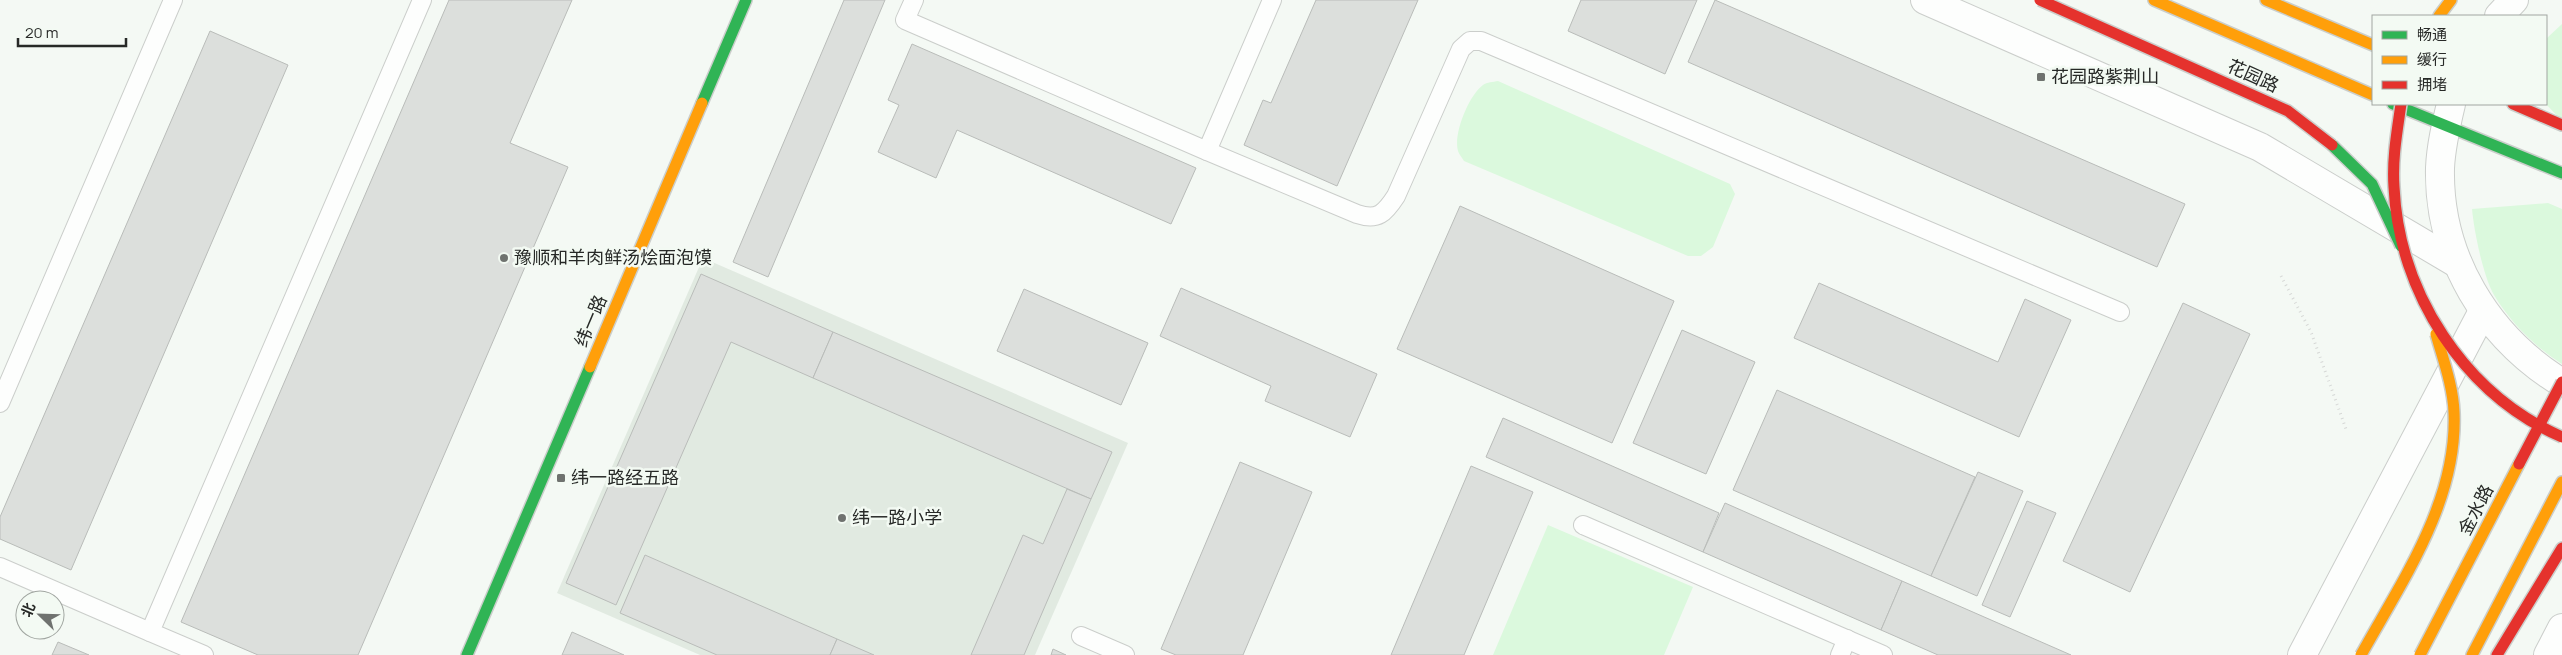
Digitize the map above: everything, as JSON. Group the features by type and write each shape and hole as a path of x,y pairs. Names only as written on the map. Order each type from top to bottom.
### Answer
{"main road":[{"name":"纬一路","path":"467,655 746,0"},
{"name":"花园路","path":"2040,0 2288,111 2340,151 2372,184 2401,246"},
{"path":"2154,0 2372,95"},
{"path":"2266,0 2372,45"},
{"path":"2440,15 2451,0"},
{"path":"2398,105 2448,115 2562,173"},
{"path":"2401,105 2396,128 2392,168 2394,207 2401,246 2413,283 2434,323 2454,353 2483,385 2516,411 2562,437"},
{"path":"2514,105 2562,124"},
{"path":"2361,655 2430,525 2451,462 2454,412 2434,323"},
{"name":"金水路","path":"2420,655 2562,382"},
{"path":"2472,655 2562,482"},
{"path":"2497,655 2562,548"}],"street":[{"path":"1924,0 2260,147 2458,264"},
{"path":"2500,15 2514,0"},
{"path":"2448,115 2440,168 2442,201 2448,233 2458,264 2471,294 2515,349 2562,382"},
{"path":"2302,655 2483,310"},
{"path":"2548,655 2562,628"}],"lane":[{"path":"0,403 173,0"},
{"path":"150,632 422,0"},
{"path":"914,0 905,20 1207,151 1369,218 1385,212 1396,196 1461,48 1470,41 1481,41 2120,312"},
{"path":"1207,151 1272,0"},
{"path":"1583,525 1843,647 1883,655"},
{"path":"0,567 204,655"},
{"path":"1080,636 1126,655"}],"path":[{"path":"2281,276 2311,332 2346,429"}],"shaded area":[{"name":"纬一路小学","path":"703,258 1128,443 1035,655 700,655 557,593"}],"green space":[{"path":"2562,24 2562,121 2547,105 2547,38"},
{"path":"1498,81 1730,184 1735,194 1713,247 1701,256 1688,256 1464,161 1458,152 1457,144 1463,115 1472,97 1478,90 1485,84"},
{"path":"2548,203 2562,209 2562,364 2524,334 2494,295 2486,277 2472,209"},
{"path":"1548,525 1693,587 1664,655 1493,655"}],"building":[{"path":"449,0 572,0 510,143 568,167 358,655 258,655 181,622"},
{"path":"844,0 885,0 768,277 733,262"},
{"path":"1316,0 1418,0 1337,186 1244,145 1263,100 1271,103"},
{"path":"1581,0 1697,0 1665,74 1568,31"},
{"path":"1715,0 2185,204 2157,267 1688,62"},
{"path":"210,31 288,65 71,570 0,539 0,517"},
{"path":"912,44 1196,168 1171,224 957,130 936,178 878,152 899,105 888,100"},
{"path":"1460,206 1674,301 1612,443 1397,349"},
{"path":"701,274 833,332 813,378 731,342 616,605 566,583"},
{"path":"1819,283 1998,362 2025,299 2071,320 2019,437 1794,338"},
{"path":"1181,288 1377,374 1350,437 1265,401 1271,386 1160,336"},
{"path":"1024,289 1148,343 1121,405 997,351"},
{"path":"2183,303 2250,334 2130,592 2063,561"},
{"path":"1682,330 1755,362 1706,474 1633,443"},
{"path":"833,332 1112,452 1091,499 813,378"},
{"path":"1777,390 1975,477 1931,576 1733,490"},
{"path":"1503,418 1719,513 1703,552 1486,457"},
{"path":"1240,462 1312,492 1243,655 1176,655 1161,649"},
{"path":"1471,466 1533,492 1464,655 1391,655"},
{"path":"1978,472 2023,491 1977,596 1931,576"},
{"path":"1067,489 1091,499 1024,655 971,655 1023,535 1043,544"},
{"path":"2027,501 2056,513 2010,617 1982,605"},
{"path":"1725,503 1902,581 1881,630 1703,552"},
{"path":"645,555 837,639 830,655 717,655 620,613"},
{"path":"1902,581 2071,655 1938,655 1881,630"},
{"path":"572,632 624,655 562,655"},
{"path":"837,639 874,655 830,655"},
{"path":"58,642 89,655 52,655"},
{"path":"1053,649 1066,655 1051,655"}],"traffic: fast":[{"path":"702,103 746,0"},
{"path":"2395,105 2562,173"},
{"path":"2332,145 2372,184 2401,246"},
{"path":"467,655 590,367"}],"traffic: slow":[{"path":"2154,0 2372,95"},
{"path":"2266,0 2372,45"},
{"path":"2440,15 2451,0"},
{"path":"590,367 702,103"},
{"path":"2361,655 2424,539 2447,477 2453,445 2454,412 2450,382 2436,334"},
{"path":"2420,655 2519,464"},
{"path":"2472,655 2562,482"}],"traffic: jam":[{"path":"2040,0 2288,111 2332,145"},
{"path":"2401,105 2394,156 2394,187 2399,226 2409,265 2424,301 2443,336 2467,367 2495,395 2527,418 2562,437"},
{"path":"2515,105 2562,125"},
{"path":"2519,464 2562,382"},
{"path":"2497,655 2562,548"}],"place":[{"name":"花园路紫荆山","path":"2041,77"},
{"name":"豫顺和羊肉鲜汤烩面泡馍","path":"504,258"},
{"name":"纬一路经五路","path":"561,478"},
{"name":"纬一路小学","path":"842,518"}]}
